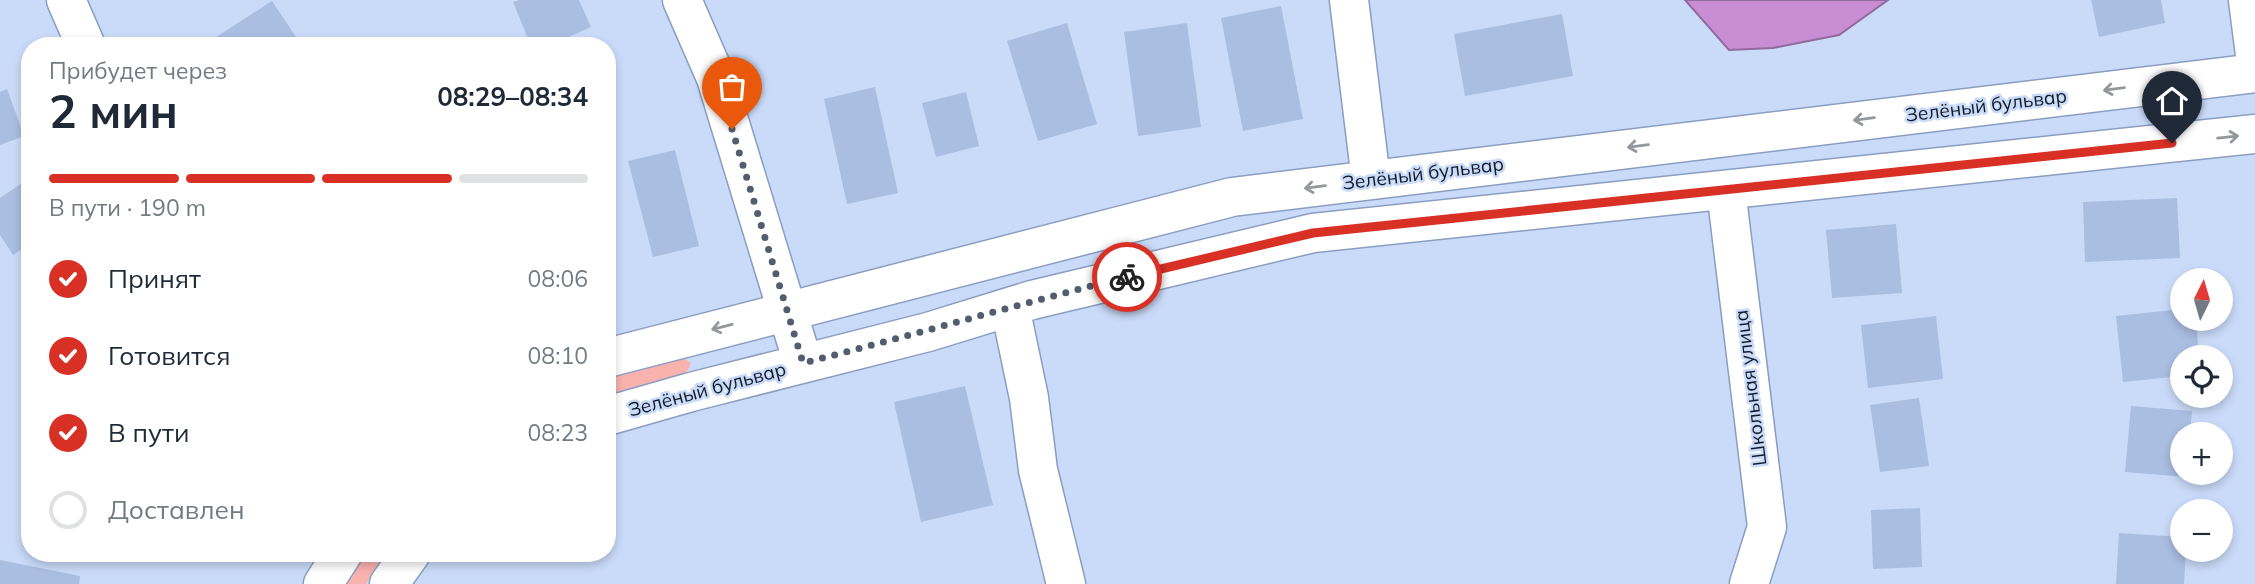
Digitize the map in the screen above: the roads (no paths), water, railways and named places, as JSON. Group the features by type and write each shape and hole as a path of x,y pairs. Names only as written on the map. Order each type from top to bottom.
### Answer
{"street":[{"path":"66,0 82,37"},
{"path":"682,0 716,78 803,363"},
{"path":"1349,0 1371,180"},
{"path":"2248,0 2255,55"},
{"name":"Зелёный бульвар","path":"616,356 1232,197 2255,73"},
{"name":"Зелёный бульвар","path":"616,414 928,332 1010,307 1313,233 2255,134"},
{"name":"Школьная улица","path":"1726,190 1767,527 1749,584"},
{"path":"1010,307 1029,398 1038,470 1066,584"},
{"path":"323,584 337,562"},
{"path":"389,584 405,562"}]}
